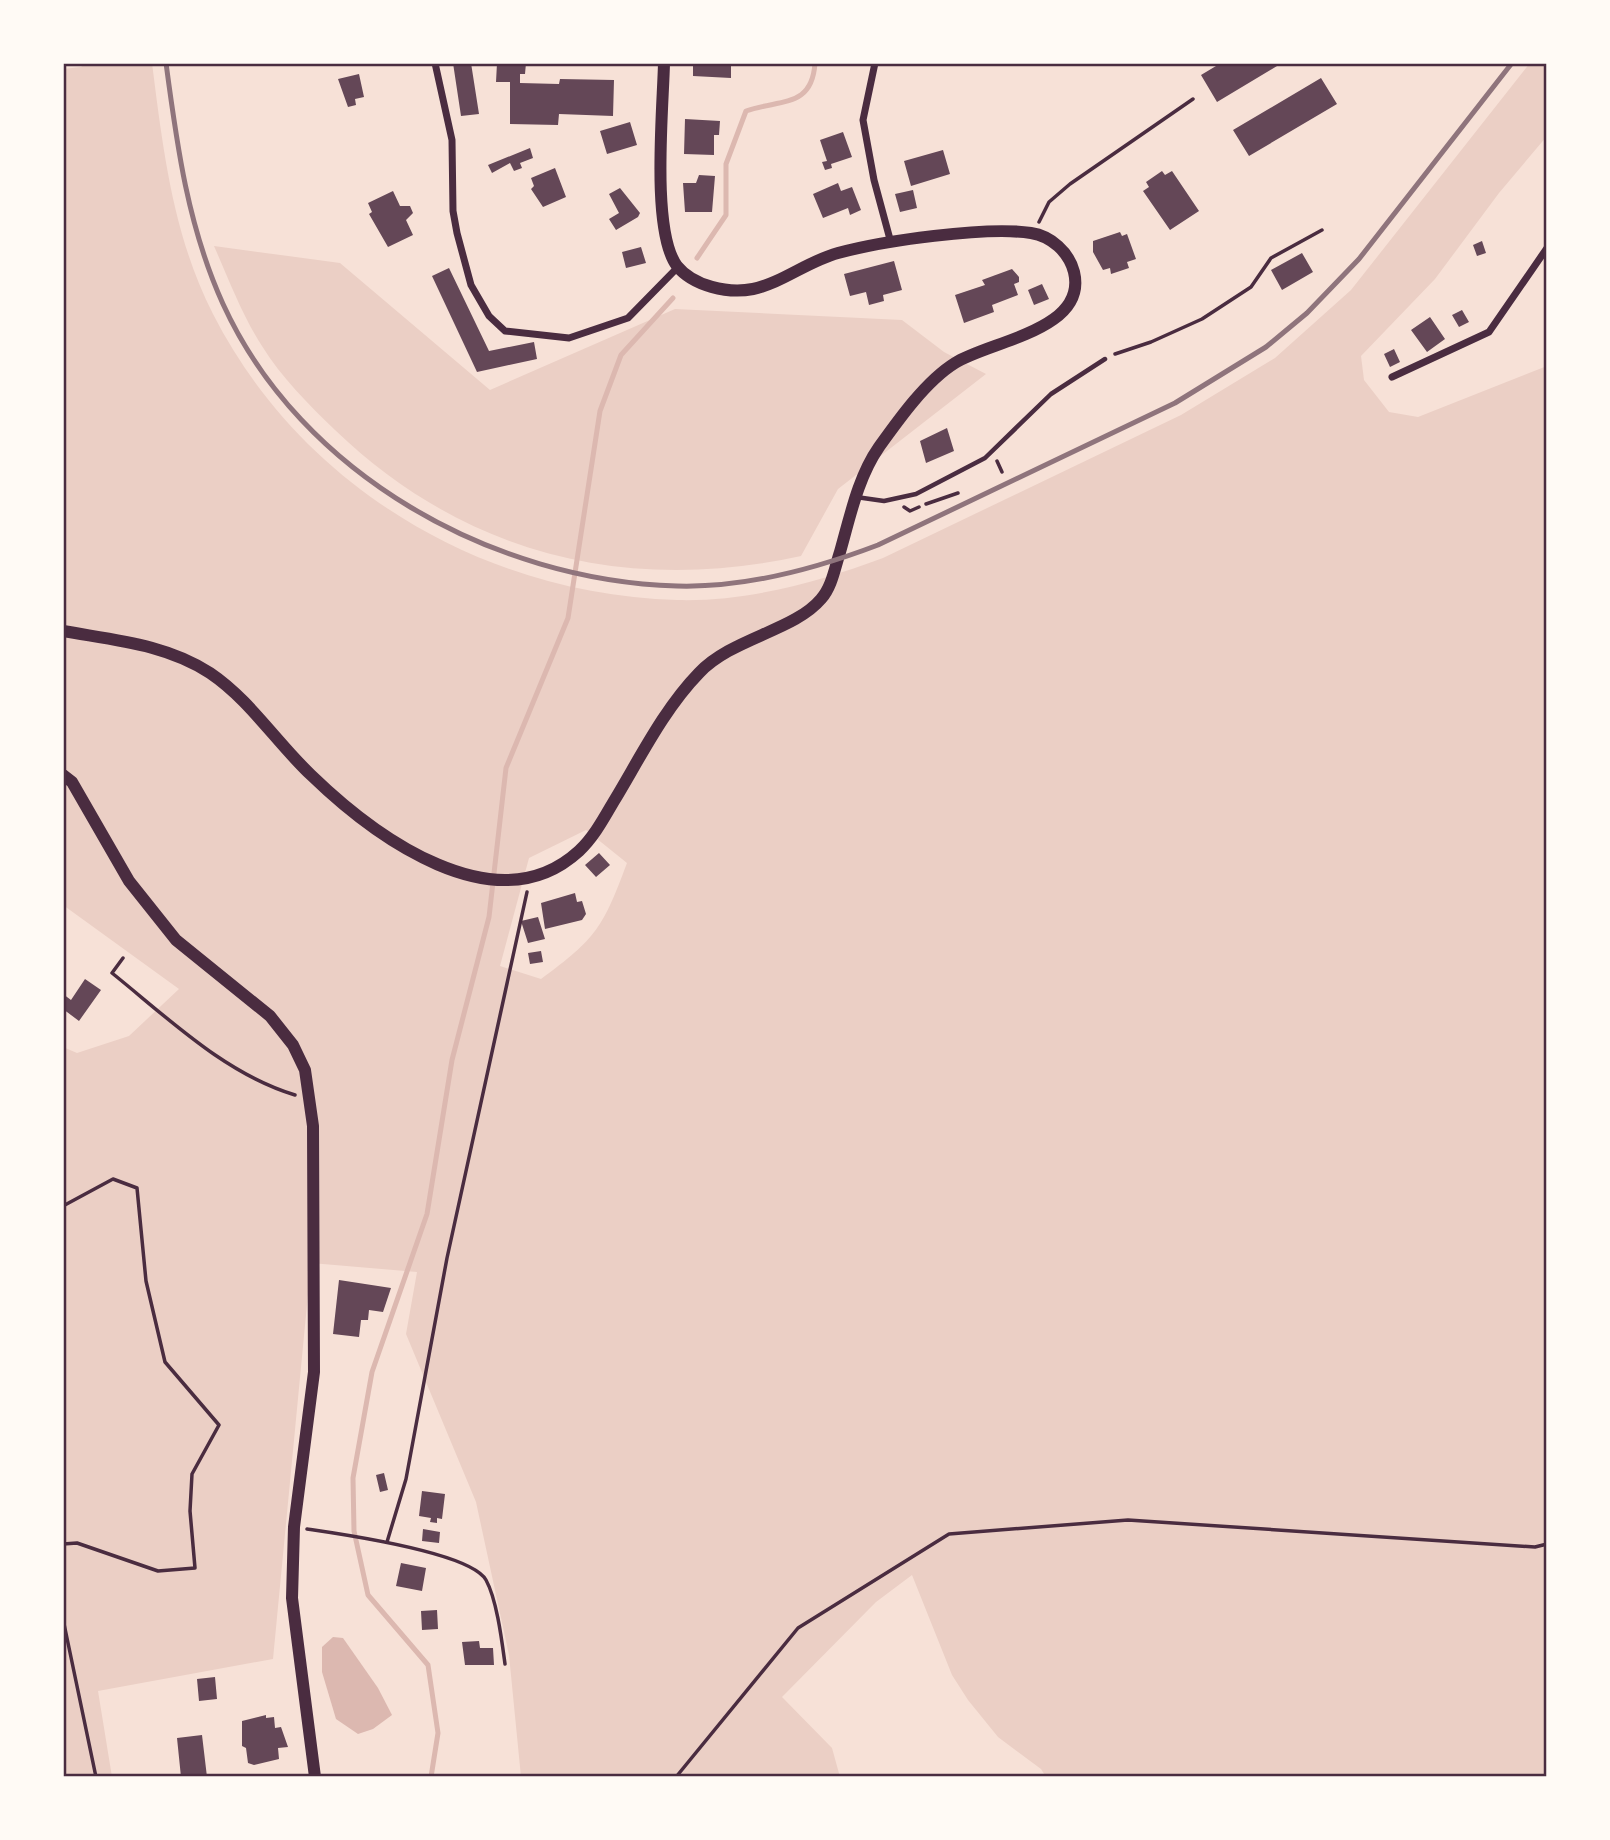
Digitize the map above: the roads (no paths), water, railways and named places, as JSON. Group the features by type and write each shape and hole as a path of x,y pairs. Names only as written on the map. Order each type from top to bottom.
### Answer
{"street":[{"path":"436,63 452,140 453,211 457,233 471,285 489,316 505,331 569,338 628,318 678,267"},
{"path":"63,631 128,641 172,654 206,670 233,690 311,775 347,806 429,862 477,878 529,879 549,873 580,850 597,829 673,704 707,664 743,642 807,611 828,589 855,497 876,450 923,393 953,364 1035,330 1059,317 1071,301 1076,276 1064,250 1050,239 1033,233 965,233 836,254 756,288 717,289 678,267 667,244 661,192 664,63"},
{"path":"875,63 863,120 874,180 891,243"},
{"path":"1392,377 1489,332 1547,248"},
{"path":"63,775 72,782 129,881 176,940 270,1016 285,1033 305,1070 310,1099 314,1372 294,1527 292,1598 315,1777"}],"lane":[{"path":"855,497 884,501 908,497 985,458 1051,394 1105,359"}],"waterway":[{"path":"697,258 726,215 726,164 746,111 801,95 813,77 815,63"},
{"path":"431,1777 438,1733 428,1665 368,1595 354,1531 353,1478 372,1372 427,1214 452,1060 489,917 506,768 568,618 600,411 621,355 673,298"}],"railway":[{"path":"166,63 192,216 211,275 223,304 257,365 301,420 353,467 411,507 473,540 540,564 608,579 677,586 728,584 779,575 830,562 878,545 1175,403 1266,347 1307,313 1359,259 1512,63"}]}
